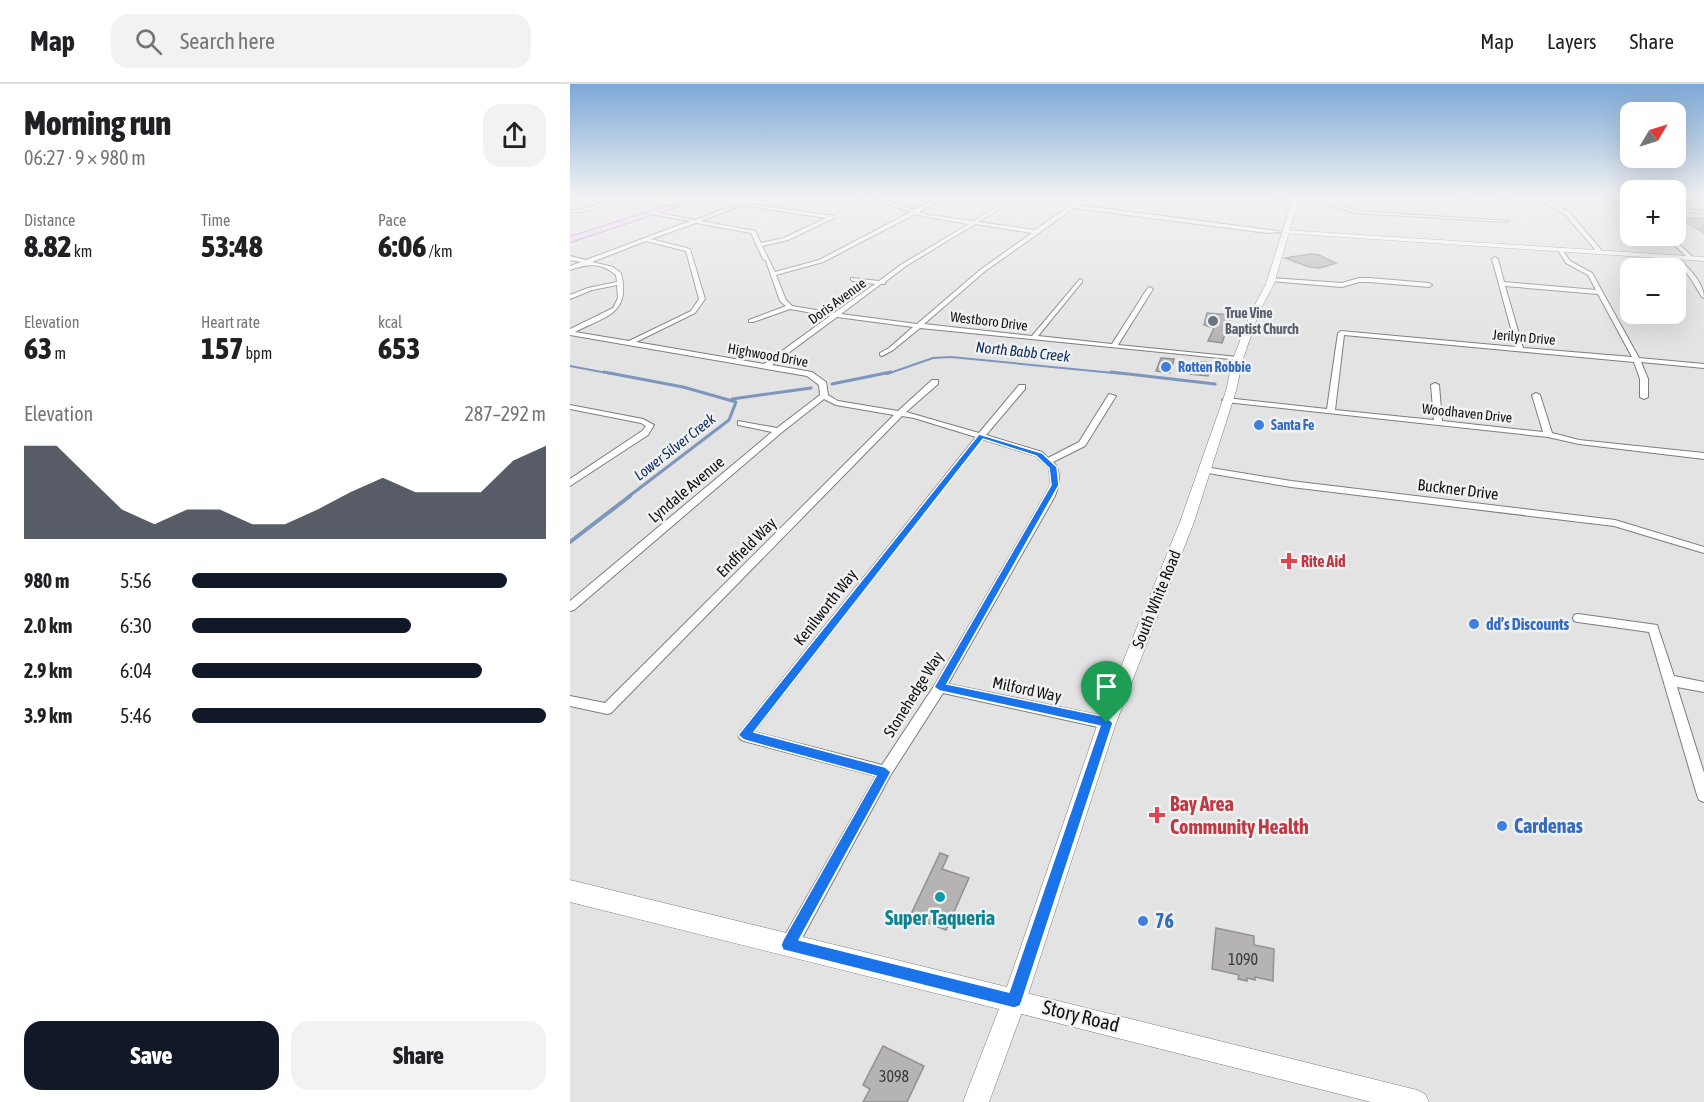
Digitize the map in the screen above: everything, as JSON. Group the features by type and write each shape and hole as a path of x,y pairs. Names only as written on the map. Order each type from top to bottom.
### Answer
{"main road":[{"name":"South White Road","path":"976,1102 1014,1001 1107,723 1186,522 1238,359 1255,312 1271,280 1280,246"},
{"name":"Story Road","path":"570,891 1014,1001"}],"street":[{"path":"570,268 630,246"},
{"path":"628,344 693,312 702,299 688,250 671,246"},
{"path":"751,321 790,307 783,301 759,246"},
{"path":"772,274 821,261 850,246"},
{"name":"Doris Avenue","path":"765,367 883,283 904,265 936,246"},
{"path":"882,354 982,271 1017,246"},
{"path":"1492,246 1704,259"},
{"path":"1595,246 1600,252"},
{"path":"1678,246 1691,258"},
{"path":"1561,250 1568,262 1590,274 1636,359 1644,379 1644,397"},
{"path":"1674,257 1691,275 1704,296"},
{"path":"570,258 611,268 619,274 618,283 590,289 570,297"},
{"path":"1495,259 1520,348"},
{"path":"853,279 883,283"},
{"path":"1271,280 1342,285 1359,280 1429,285"},
{"path":"1033,338 1080,281"},
{"name":"Highwood Drive","path":"570,332 615,309 621,298 618,283"},
{"path":"1502,284 1600,292"},
{"path":"1114,346 1150,289"},
{"name":"Westboro Drive","path":"790,307 836,316 1238,359"},
{"name":"Highwood Drive","path":"570,332 809,374 823,384 824,396"},
{"name":"Jerilyn Drive","path":"1331,411 1341,333 1704,366"},
{"name":"Endfield Way","path":"570,700 607,709 900,413 935,382"},
{"path":"1435,385 1438,423"},
{"name":"Kenilworth Way","path":"885,772 744,735 1022,387"},
{"path":"1536,395 1548,435"},
{"path":"824,396 836,403 900,413 982,436 1039,454 1048,461 1082,444 1112,396"},
{"name":"Lyndale Avenue","path":"570,607 778,431 824,396"},
{"name":"Woodhaven Drive","path":"1226,400 1548,435 1579,442 1704,456"},
{"path":"570,483 645,433 650,425 643,420 573,409"},
{"path":"741,423 778,431"},
{"name":"Stonehedge Way","path":"789,945 885,772 940,687 1050,496 1055,485 1055,476 1048,461"},
{"name":"Buckner Drive","path":"1204,470 1302,485 1615,523 1704,550"},
{"path":"1578,618 1653,628 1703,789"},
{"path":"1669,680 1704,687"},
{"name":"Milford Way","path":"940,687 1107,723"},
{"name":"Story Road","path":"1014,1001 1417,1102"}],"building":[{"path":"1319,255 1336,263 1320,268 1309,267 1285,258"},
{"name":"True Vine Baptist Church","path":"1207,313 1232,315 1222,343 1208,341 1214,328 1204,325"},
{"name":"Rotten Robbie","path":"1161,358 1174,359 1170,373 1156,371"},
{"name":"Rotten Robbie","path":"1194,361 1212,363 1208,376 1190,374"},
{"name":"Super Taqueria","path":"940,853 948,856 942,869 969,878 946,930 910,916"},
{"path":"1216,928 1254,936 1254,945 1274,949 1273,981 1255,977 1255,980 1247,978 1247,981 1238,979 1239,975 1212,969"},
{"path":"883,1046 924,1066 907,1102 863,1102 870,1089 863,1085"}],"waterway":[{"name":"North Babb Creek","path":"887,374 933,358 951,357 1124,374"},
{"name":"Lower Silver Creek","path":"570,366 612,374"},
{"name":"Lower Silver Creek","path":"604,372 683,387 736,402 729,420 628,497"},
{"name":"North Babb Creek","path":"832,384 891,372"},
{"name":"North Babb Creek","path":"1111,372 1215,384"},
{"name":"North Babb Creek","path":"732,399 811,388"},
{"name":"Lower Silver Creek","path":"570,542 630,496"}],"place":[{"name":"True Vine Baptist Church","path":"1213,321"},
{"name":"Rotten Robbie","path":"1166,367"},
{"name":"Santa Fe","path":"1259,425"},
{"name":"Rite Aid","path":"1289,561"},
{"name":"dd’s Discounts","path":"1474,624"},
{"name":"Bay Area Community Health","path":"1157,815"},
{"name":"Cardenas","path":"1502,826"},
{"name":"Super Taqueria","path":"940,897"},
{"name":"76","path":"1143,921"}],"route":[{"path":"982,436 1039,454 1053,467 1055,485 940,687 1107,723 1014,1001 789,945 885,772 744,735 982,436"}]}
